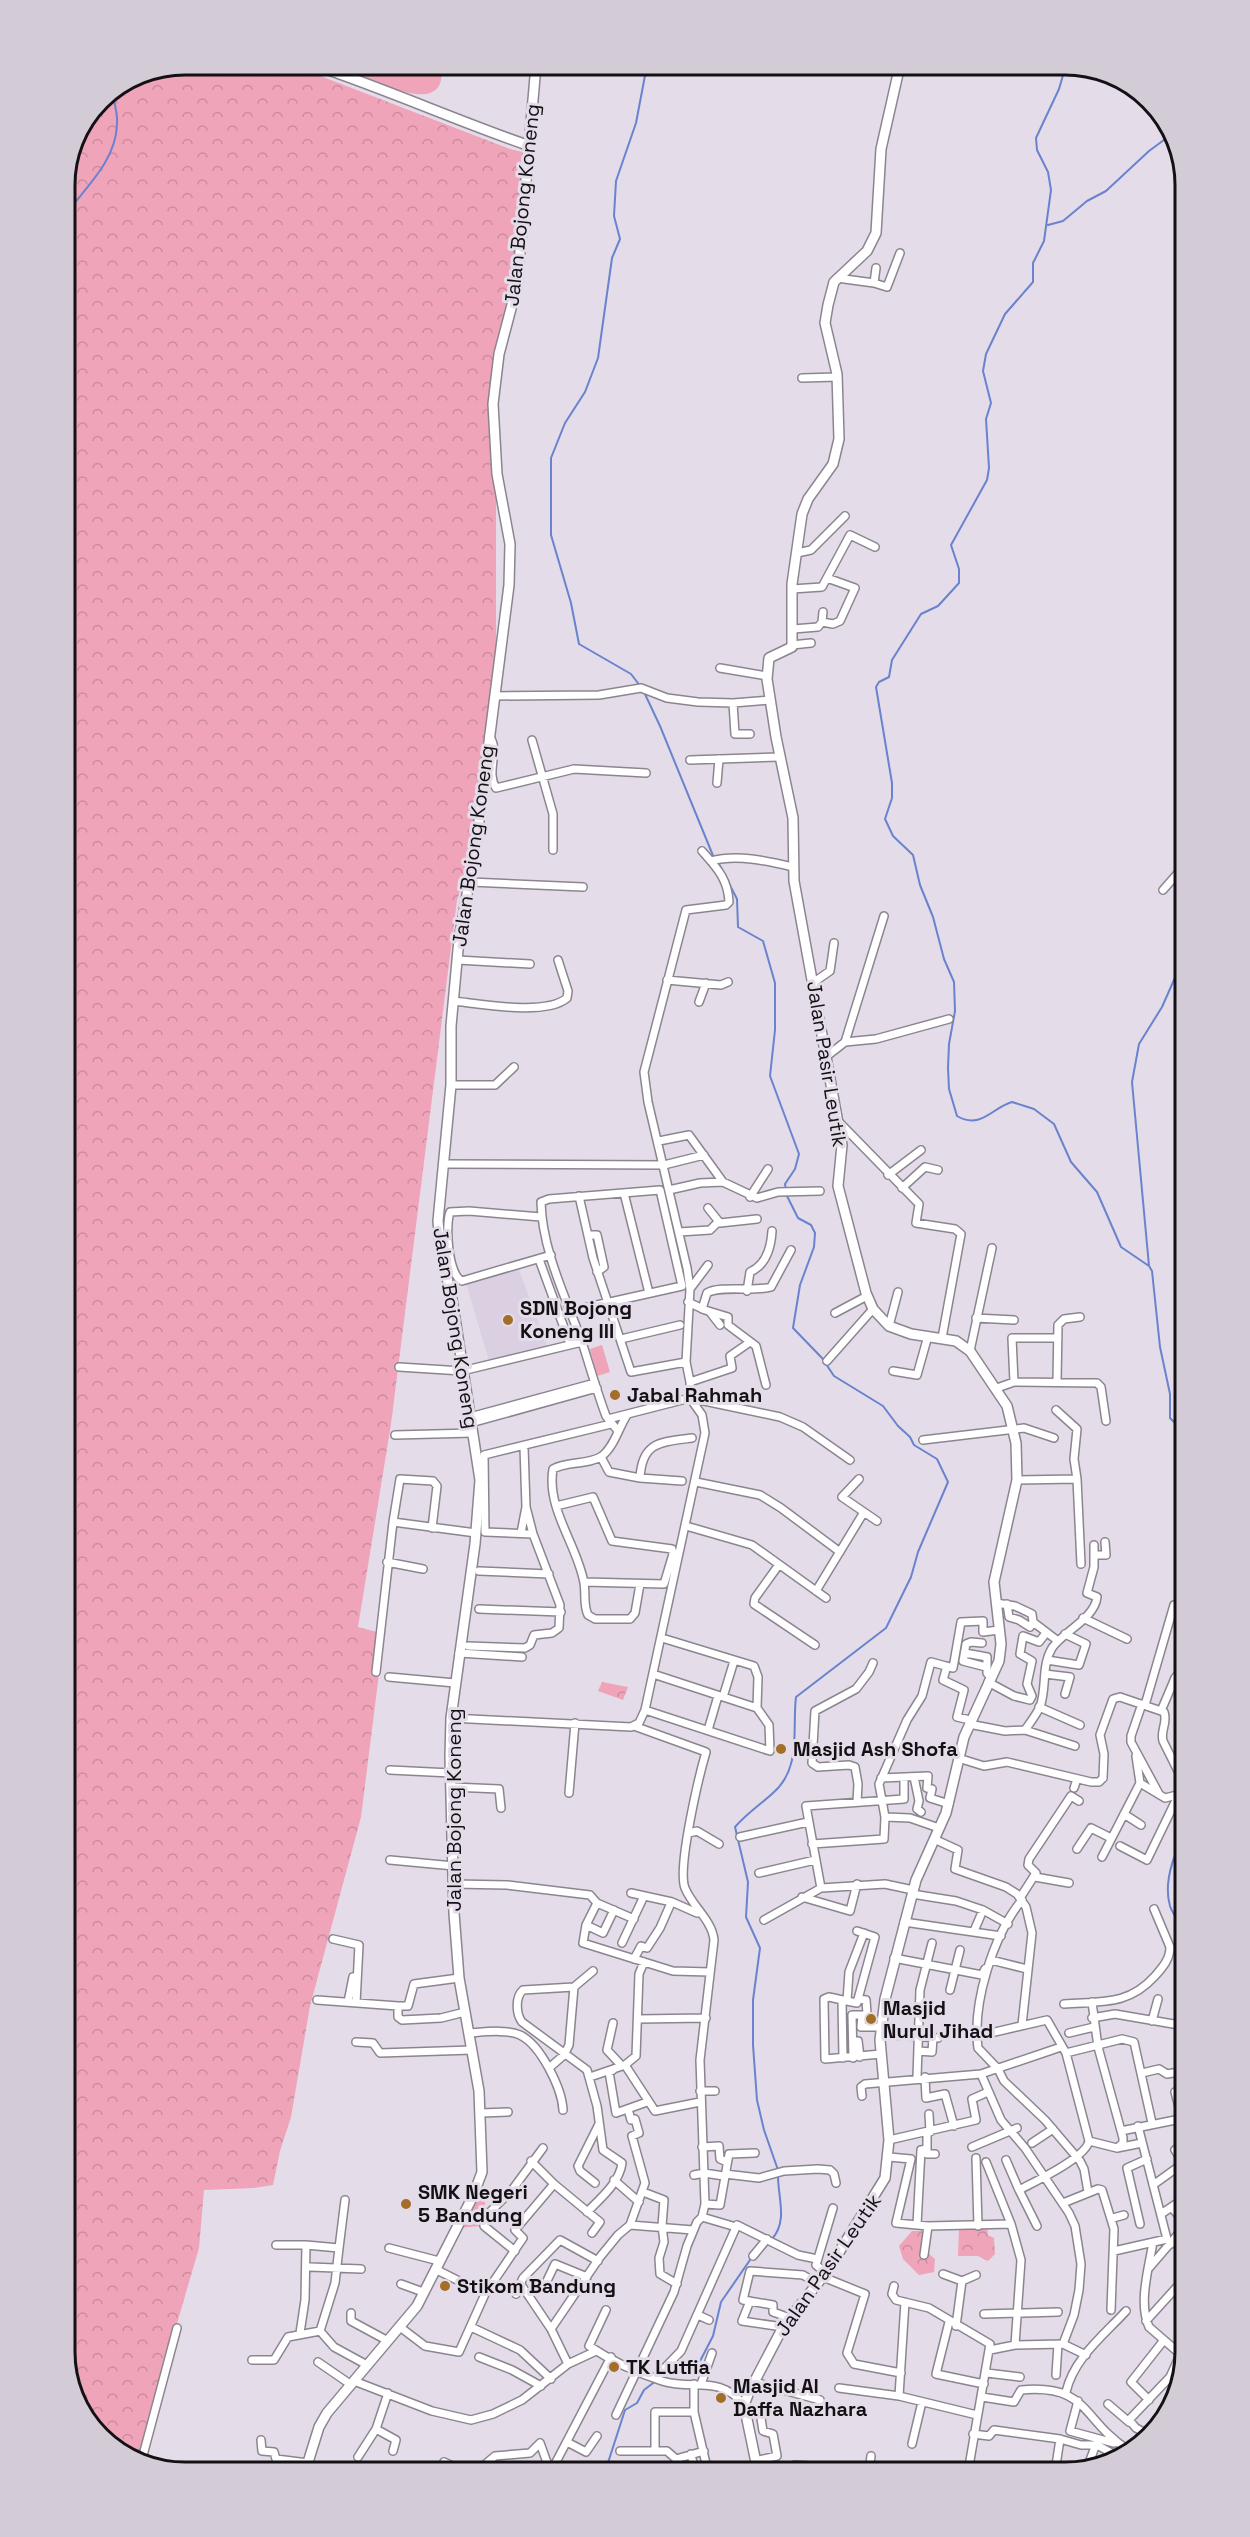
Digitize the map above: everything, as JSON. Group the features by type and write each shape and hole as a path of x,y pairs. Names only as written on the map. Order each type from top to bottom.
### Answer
{"street":[{"path":"346,75 527,145"},
{"name":"Jalan Bojong Koneng","path":"308,2462 323,2419 400,2327 423,2292 481,2177 481,2113 472,2035 465,2014 459,1978 451,1773 451,1718 477,1533 480,1480 439,1235 459,939 470,882 510,572 507,519 494,450 492,404 500,354 516,286 535,75"},
{"path":"811,643 792,645 792,589 806,504 833,464 840,430 837,377 825,323 832,288 837,278 867,251 876,233 880,156 886,117 897,75"},
{"path":"837,278 886,286 900,253"},
{"path":"874,283 876,268"},
{"path":"802,378 837,377"},
{"path":"797,553 811,550 845,516"},
{"path":"792,589 818,589 827,578 850,535 875,547"},
{"path":"822,622 833,624 840,621 855,588 827,578"},
{"path":"793,629 818,627 822,622 823,612"},
{"name":"Jalan Pasir Leutik","path":"744,2405 783,2327 822,2278 857,2220 880,2190 889,2157 881,2030 894,1958 913,1892 949,1804 958,1758 970,1722 1001,1653 994,1582 1017,1480 1013,1430 1007,1406 970,1351 956,1341 889,1326 873,1310 867,1296 838,1186 843,1148 793,867 793,818 779,757 767,676 769,658 786,652 792,645"},
{"path":"720,668 767,676"},
{"path":"495,696 599,695 641,688 667,698 733,703 771,700"},
{"path":"733,703 735,734 750,734"},
{"path":"489,736 494,743 490,774 496,788 574,769 646,773"},
{"path":"532,740 553,814 554,850"},
{"path":"690,760 779,757"},
{"path":"717,783 719,759"},
{"path":"634,1726 645,1710 705,1433 702,1415 688,1398 690,1383 686,1362 690,1289 659,1141 648,1102 644,1072 686,910 726,905 729,902 727,883 722,873 702,851"},
{"path":"711,861 720,858 752,859 793,867"},
{"path":"1163,890 1175,876"},
{"path":"470,882 583,887"},
{"path":"845,1042 884,916"},
{"path":"814,982 830,971 834,943"},
{"path":"458,960 530,964"},
{"path":"454,1001 500,1005 558,1004 567,998 568,991 558,960"},
{"path":"668,980 721,985 728,982"},
{"path":"699,1002 706,983"},
{"path":"827,1056 845,1042 876,1039 949,1019"},
{"path":"451,1084 495,1085 514,1067"},
{"path":"837,1120 888,1175 919,1204 916,1223 955,1229 960,1234 942,1338"},
{"path":"659,1141 688,1135 723,1182 750,1197 757,1198 778,1191 820,1191"},
{"path":"888,1175 921,1150"},
{"path":"443,1164 664,1165 704,1155"},
{"path":"902,1188 925,1167 938,1170"},
{"path":"750,1197 768,1169"},
{"path":"669,1190 700,1183 723,1182"},
{"path":"570,1311 682,1286 660,1190 543,1199 541,1217 551,1255 570,1311 582,1342 609,1422 618,1431"},
{"path":"624,1193 650,1293"},
{"path":"579,1196 597,1272 632,1373 686,1362"},
{"path":"708,1208 718,1222"},
{"path":"541,1217 469,1211 450,1212 447,1235 453,1266 456,1276 462,1281 551,1255"},
{"path":"678,1232 710,1230 718,1222 758,1219"},
{"path":"747,1291 750,1272 758,1269 769,1252 772,1231"},
{"path":"970,1351 992,1248"},
{"path":"720,1325 706,1311 707,1293 712,1290 747,1291 772,1286 791,1250"},
{"path":"540,1262 570,1344"},
{"path":"690,1289 708,1265"},
{"path":"889,1326 898,1292"},
{"path":"835,1313 867,1296"},
{"path":"688,1302 706,1311 728,1317 728,1325 756,1346 766,1385"},
{"path":"827,1361 873,1310"},
{"path":"1057,1381 1058,1325 1064,1318 1080,1317"},
{"path":"976,1318 1014,1320"},
{"path":"621,1339 680,1325"},
{"path":"893,1371 917,1376 928,1336"},
{"path":"1014,1382 1012,1338 1058,1338"},
{"path":"399,1367 463,1371 582,1342"},
{"path":"690,1383 732,1368 730,1356 750,1342"},
{"path":"997,1388 1014,1382 1057,1381 1099,1384 1106,1421"},
{"path":"395,1435 471,1424 596,1385"},
{"path":"533,1534 485,1532 483,1457 688,1398 780,1417 803,1427 850,1460"},
{"path":"1056,1410 1077,1429 1074,1459 1081,1564"},
{"path":"627,1416 610,1447 601,1457 553,1469 556,1506 584,1582 585,1609 588,1616 595,1619 630,1619 635,1613 640,1584"},
{"path":"922,1440 1026,1428 1053,1438"},
{"path":"640,1478 641,1461 649,1449 674,1440 692,1438"},
{"path":"468,1646 525,1648 530,1645 534,1635 556,1632 561,1612 533,1534 526,1507 524,1447"},
{"path":"601,1457 609,1472 640,1478 682,1481"},
{"path":"376,1672 387,1562 400,1479 433,1481 437,1486 432,1528"},
{"path":"859,1479 842,1497 877,1521"},
{"path":"1017,1480 1077,1479"},
{"path":"696,1482 756,1493 781,1508 840,1552"},
{"path":"556,1506 593,1497 612,1542 670,1547 673,1554 664,1584 584,1582"},
{"path":"521,1533 526,1507"},
{"path":"816,1592 864,1512"},
{"path":"393,1522 477,1533"},
{"path":"686,1526 752,1545 778,1566 826,1598"},
{"path":"1094,1555 1105,1555 1105,1542"},
{"path":"1025,1730 1040,1707 1047,1659 1058,1641 1083,1618 1097,1600 1097,1597 1087,1593 1094,1545"},
{"path":"387,1562 423,1569"},
{"path":"778,1566 755,1598 754,1604 815,1645"},
{"path":"479,1571 549,1574"},
{"path":"996,1603 1007,1604 1032,1614 1033,1622 1030,1627 1009,1617 1007,1604"},
{"path":"1102,1857 1140,1783 1131,1736 1175,1605"},
{"path":"479,1608 561,1612"},
{"path":"1083,1618 1128,1639"},
{"path":"812,1844 884,1839 885,1817 879,1787 881,1779 907,1720 921,1696 931,1662 953,1668 960,1622 983,1621 982,1656"},
{"path":"1033,1622 1058,1641"},
{"path":"983,1632 999,1630"},
{"path":"965,1653 987,1657 986,1667 989,1680 1014,1696 1030,1700 1032,1696 1027,1684 1032,1661 1019,1653 1023,1636 1039,1642 1046,1633"},
{"path":"1047,1659 1079,1665 1086,1644 1065,1634"},
{"path":"645,1710 770,1751 769,1725 757,1708 754,1666 662,1638"},
{"path":"982,1643 966,1644 963,1661 986,1667"},
{"path":"459,1653 522,1657"},
{"path":"708,1730 734,1661"},
{"path":"856,1802 858,1784 855,1767 849,1765 818,1767 812,1763 815,1711 856,1689 873,1663"},
{"path":"947,1666 943,1680 964,1690 957,1717 1005,1731 1025,1730 1075,1746"},
{"path":"653,1674 757,1708"},
{"path":"1045,1674 1070,1677 1065,1694"},
{"path":"389,1677 455,1683"},
{"path":"1161,1711 1175,1678"},
{"path":"958,1758 984,1766 1007,1762 1099,1782 1103,1778 1104,1754 1100,1735 1113,1700 1120,1697 1161,1711 1166,1718 1162,1733 1163,1741 1175,1765"},
{"path":"1040,1707 1080,1725"},
{"path":"451,1718 634,1726 706,1752 682,1878 713,1936 706,2018 701,2044 700,2102 705,2204 702,2217 693,2230 677,2284 616,2415"},
{"path":"569,1793 575,1723"},
{"path":"1136,1753 1159,1794"},
{"path":"390,1770 451,1773"},
{"path":"914,1776 919,1801 917,1809 921,1812"},
{"path":"881,1779 928,1776 927,1788 932,1789 930,1798 949,1804"},
{"path":"821,1888 814,1860 807,1806 904,1799 904,1778"},
{"path":"1074,1788 1077,1779"},
{"path":"1140,1783 1165,1798 1175,1796"},
{"path":"452,1787 499,1789 501,1808"},
{"path":"1079,1801 1071,1796 1027,1862 1035,1871 1035,1877 1001,1936 991,1960 977,2013 976,2039 980,2053 998,2069 1004,2081 1053,2129 1077,2157 1084,2169 1088,2192"},
{"path":"1120,1846 1147,1860 1175,1807"},
{"path":"1124,1814 1141,1825"},
{"path":"885,1817 910,1818 939,1828"},
{"path":"740,1837 808,1822"},
{"path":"1077,1849 1091,1828 1111,1838"},
{"path":"689,1833 697,1831 719,1844"},
{"path":"934,1839 958,1850 955,1869 1006,1887 1021,1899 1032,1926 1022,2025"},
{"path":"390,1860 454,1866"},
{"path":"759,1873 814,1860"},
{"path":"1035,1877 1069,1883"},
{"path":"454,1884 507,1885 590,1895 597,1903 634,1919"},
{"path":"802,1897 850,1911 857,1884"},
{"path":"764,1920 821,1888 885,1884 939,1900 956,1900 983,1910 1008,1924"},
{"path":"631,1893 686,1906 700,1914"},
{"path":"622,1943 644,1896"},
{"path":"597,1903 586,1925 583,1943 679,1972 682,1969 711,1972"},
{"path":"634,1959 641,1946 647,1948 654,1938 671,1903"},
{"path":"1064,2004 1129,1997 1139,1992 1163,1967 1170,1954 1170,1947 1154,1909"},
{"path":"586,1925 603,1934 614,1910"},
{"path":"974,1931 983,1910"},
{"path":"904,1922 966,1933 974,1931 1001,1936"},
{"path":"843,2058 845,2001 849,1972 860,1932 875,1937 857,2003 845,2001 825,1998 825,2059 843,2058 856,2057 881,2054"},
{"path":"333,1939 358,1945 356,2003"},
{"path":"932,1942 920,1989 918,2051 921,2077 926,2098 945,2094 954,2126"},
{"path":"894,1958 983,1975 993,1942"},
{"path":"950,1990 960,1950"},
{"path":"991,1960 1027,1969"},
{"path":"644,1962 639,1974 637,2053 634,2059 609,2072 616,2113 647,2102"},
{"path":"348,2002 357,1963"},
{"path":"587,2212 614,2180 621,2163 603,2150 590,2077 584,2067 564,2055 522,2022 518,2015 519,1995 528,1989 574,1987 593,1971"},
{"path":"317,2000 408,2006 414,1984 459,1978"},
{"path":"549,2068 564,2055 569,2045 574,1987"},
{"path":"1152,2021 1158,1998"},
{"path":"856,2057 858,2041 854,2041 852,2015 867,2014 866,2000 858,1999"},
{"path":"1092,2002 1092,2018 1098,2047 1123,2141 1117,2148"},
{"path":"398,2006 400,2020 465,2014"},
{"path":"1092,2018 1115,2014 1175,2024"},
{"path":"862,2015 861,2027 935,2038 932,2052 918,2051"},
{"path":"638,2019 706,2018"},
{"path":"982,2035 1047,2020 1063,2050 1089,2141 1088,2146 1077,2157 1018,2190"},
{"path":"613,2023 607,2050 622,2065 647,2102 657,2112 700,2102"},
{"path":"1069,2033 1094,2027"},
{"path":"472,2035 495,2032 521,2036 549,2068 559,2089 563,2110"},
{"path":"862,2096 861,2087 864,2084 921,2077 981,2074 1063,2050 1098,2047 1129,2040 1134,2042 1152,2123"},
{"path":"356,2042 374,2043 380,2053 472,2050"},
{"path":"590,2077 622,2065"},
{"path":"1142,2073 1159,2069 1167,2074 1175,2073"},
{"path":"981,2074 1001,2120 1014,2130 1043,2178 1063,2203 1075,2226 1081,2264 1077,2305 1060,2344 1056,2375"},
{"path":"700,2091 715,2091"},
{"path":"889,2140 976,2120 972,2098 988,2092"},
{"path":"551,2329 598,2261 618,2235 630,2225 644,2190 632,2136 639,2133 637,2122 635,2119 631,2120 628,2109"},
{"path":"481,2113 508,2112"},
{"path":"928,2114 927,2154 935,2154"},
{"path":"1121,2131 1175,2119"},
{"path":"595,2183 580,2172 578,2166 599,2124"},
{"path":"1138,2126 1169,2241"},
{"path":"1032,2143 1053,2129"},
{"path":"972,2147 1014,2130"},
{"path":"1089,2141 1117,2148 1142,2143"},
{"path":"702,2147 719,2146 720,2159 728,2162"},
{"path":"515,2251 483,2223 487,2214 512,2190 531,2161 543,2148"},
{"path":"917,2225 921,2150 927,2149"},
{"path":"705,2204 720,2205 730,2153 755,2153"},
{"path":"889,2157 911,2159 896,2223 928,2226 1011,2224"},
{"path":"976,2158 978,2226"},
{"path":"1140,2224 1127,2168 1147,2159"},
{"path":"1006,2160 1018,2190 1037,2226"},
{"path":"531,2161 554,2184 600,2222 592,2233"},
{"path":"986,2162 1011,2224 1021,2260 1015,2345"},
{"path":"1153,2185 1175,2169"},
{"path":"694,2175 704,2173 759,2178 779,2172 830,2170 834,2174 836,2183"},
{"path":"614,2180 639,2202"},
{"path":"400,2327 425,2346 459,2352 485,2294 523,2238 515,2230 554,2184"},
{"path":"1063,2203 1098,2188 1102,2190 1113,2218 1111,2310"},
{"path":"644,2190 664,2200 662,2226 664,2242 659,2258 660,2274 677,2284"},
{"path":"320,2331 335,2283 345,2200"},
{"path":"1161,2214 1175,2206"},
{"path":"822,2278 818,2268 818,2259 832,2208"},
{"path":"1172,2208 1175,2212"},
{"path":"1113,2218 1124,2215"},
{"path":"702,2217 736,2227 740,2225 798,2255 818,2259"},
{"path":"630,2225 693,2230"},
{"path":"924,2255 928,2226"},
{"path":"658,2379 678,2355 736,2227"},
{"path":"1149,2268 1175,2235"},
{"path":"516,2294 522,2286 523,2278 560,2240 598,2261"},
{"path":"753,2256 769,2241"},
{"path":"1113,2251 1153,2242 1169,2241"},
{"path":"1153,2242 1145,2300 1146,2321 1149,2327 1175,2350"},
{"path":"276,2245 339,2248"},
{"path":"300,2333 305,2300 306,2246"},
{"path":"390,2248 437,2265 485,2294"},
{"path":"545,2285 555,2264 587,2277"},
{"path":"310,2267 361,2269"},
{"path":"790,2318 773,2312 772,2305 742,2298 752,2271 822,2278 865,2294 847,2353 854,2364 901,2373"},
{"path":"943,2274 962,2281 976,2275"},
{"path":"962,2281 953,2324 936,2374 984,2384"},
{"path":"401,2284 423,2292"},
{"path":"522,2286 551,2329 568,2364"},
{"path":"894,2286 894,2298 929,2308 990,2344 987,2373 973,2434 969,2462"},
{"path":"1146,2321 1175,2289"},
{"path":"750,2301 742,2321 783,2327"},
{"path":"899,2397 906,2302"},
{"path":"606,2310 589,2345 596,2351 658,2379 720,2386 736,2395 744,2405 755,2461 777,2456 773,2434 763,2431 761,2426 760,2412 764,2410"},
{"path":"1066,2392 1070,2376 1126,2311"},
{"path":"984,2314 1018,2315 1058,2312"},
{"path":"351,2313 351,2321 388,2341"},
{"path":"698,2315 710,2319"},
{"path":"471,2327 520,2350 551,2379"},
{"path":"143,2454 177,2328"},
{"path":"252,2360 274,2360 285,2339 300,2333 320,2331"},
{"path":"320,2331 334,2347 367,2365"},
{"path":"1149,2400 1131,2382 1164,2340"},
{"path":"990,2350 1015,2345 1060,2344 1086,2355"},
{"path":"318,2362 352,2383 388,2393 432,2411 471,2420 508,2407 551,2379 568,2364 596,2351"},
{"path":"706,2462 694,2412 698,2384 712,2353"},
{"path":"478,2357 512,2370 541,2386"},
{"path":"556,2462 611,2357"},
{"path":"1129,2421 1173,2372"},
{"path":"987,2373 1020,2378"},
{"path":"736,2395 753,2384 820,2400"},
{"path":"839,2388 899,2397 977,2415"},
{"path":"982,2397 1014,2402 1021,2390 1066,2392 1078,2402 1096,2424 1120,2444"},
{"path":"358,2457 376,2429 388,2393"},
{"path":"912,2444 922,2402"},
{"path":"1078,2402 1070,2431 1120,2444"},
{"path":"1108,2404 1142,2431"},
{"path":"655,2451 654,2412 694,2412"},
{"path":"376,2429 396,2440 393,2451"},
{"path":"973,2434 988,2436 994,2430 1060,2439"},
{"path":"567,2442 586,2452 597,2436"},
{"path":"1057,2462 1060,2439 1095,2447 1097,2445 1110,2452"},
{"path":"261,2440 262,2451 274,2452 276,2458 289,2462"},
{"path":"488,2462 495,2456 530,2453 540,2443 547,2462"},
{"path":"1091,2459 1095,2447"},
{"path":"620,2451 669,2451 676,2459 704,2451"},
{"path":"692,2454 693,2462"},
{"path":"870,2462 871,2457"}],"shaded area":[{"name":"SDN Bojong Koneng III","path":"518,1267 547,1346 489,1361 466,1283"}],"green space":[{"path":"178,75 318,75 510,149 527,153 518,269 496,370 496,670 467,870 457,900 391,1424 358,1627 384,1634 361,1817 310,2006 291,2117 280,2151 273,2185 204,2190 199,2248 139,2452 118,2439 98,2419 83,2394 75,2359 75,178 86,136 102,112 112,102 143,83"},
{"path":"361,75 440,75 440,83 432,92 419,94 384,85"},
{"path":"602,1345 610,1372 597,1376 590,1349"},
{"path":"602,1682 628,1687 623,1700 598,1691"},
{"path":"481,2185 486,2199 481,2226 458,2228"},
{"path":"959,2227 987,2227 988,2235 994,2238 995,2254 988,2261 978,2256 958,2256"},
{"path":"912,2231 922,2231 924,2240 921,2247 935,2259 934,2272 919,2275 903,2259 899,2246"}],"waterway":[{"path":"641,687 631,674 579,644 571,603 551,535 551,458 565,423 585,392 598,358 612,258 620,239 614,216 616,181 636,123 645,75"},
{"path":"1063,75 1036,138 1037,150 1048,172 1051,190 1044,241 1033,263 1033,282 1005,314 986,354 983,371 991,403 986,419 989,468 987,480 951,545 959,569 959,583 938,606 921,614 892,660 889,677 879,682 876,687 892,783 892,798 885,819 893,836 913,855 920,885 933,917 944,959 954,982 955,1011 949,1044 948,1068 949,1089 957,1116 965,1120 980,1119 1012,1102 1034,1109 1054,1124 1071,1162 1097,1192 1121,1247 1149,1266 1152,1271 1160,1347 1170,1394 1170,1418 1175,1423"},
{"path":"75,202 106,162 111,150 117,120 114,101"},
{"path":"1048,225 1063,221 1087,201 1106,191 1165,139"},
{"path":"644,692 714,858"},
{"path":"718,862 737,899 738,927 763,941 775,983 775,1030 770,1076 799,1154 795,1169 785,1184 787,1196 798,1218 811,1225 815,1233 814,1247 800,1285 793,1328 822,1358 834,1376 883,1406 898,1426 910,1437 914,1445 937,1459 948,1482 918,1552 911,1577 886,1628 796,1697 794,1748 788,1772 773,1793 735,1827 748,1882 746,1917 760,1948 753,2000 757,2100 764,2130 778,2170"},
{"path":"1149,1266 1132,1082 1139,1044 1162,1007 1175,978"},
{"path":"1175,1856 1169,1878 1168,1897 1175,1916"},
{"path":"772,2239 780,2225 781,2217 778,2176"},
{"path":"661,2376 675,2364 698,2365 713,2336 721,2302 752,2257"},
{"path":"608,2462 625,2410 637,2403 644,2390 657,2380"}],"place":[{"name":"SDN Bojong Koneng III","path":"508,1320"},
{"name":"Jabal Rahmah","path":"615,1395"},
{"name":"Masjid Ash Shofa","path":"781,1749"},
{"name":"Masjid Nurul Jihad","path":"871,2019"},
{"name":"SMK Negeri 5 Bandung","path":"406,2204"},
{"name":"Stikom Bandung","path":"445,2286"},
{"name":"TK Lutfia","path":"614,2367"},
{"name":"Masjid Al Daffa Nazhara","path":"721,2398"}]}
